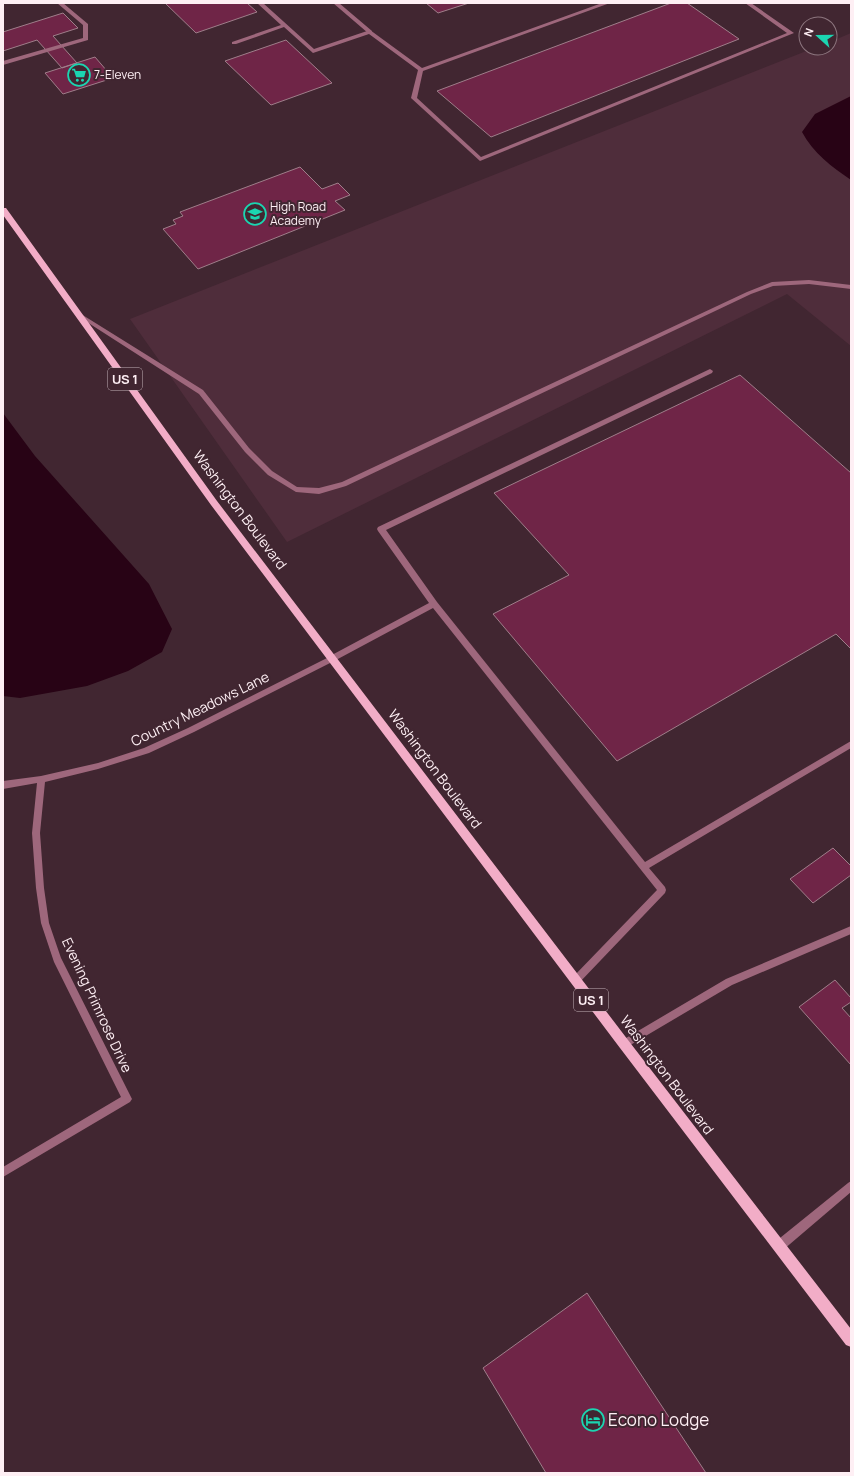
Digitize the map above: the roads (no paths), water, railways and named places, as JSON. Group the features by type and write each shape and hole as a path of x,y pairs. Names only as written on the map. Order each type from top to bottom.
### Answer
{"main road":[{"name":"Washington Boulevard","path":"3,210 214,503 333,658 624,1044 851,1340"}],"street":[{"path":"3,63 86,39 86,25 60,3"},
{"path":"260,3 314,50 370,32"},
{"path":"336,3 370,32 421,70"},
{"path":"421,70 607,3"},
{"path":"421,70 414,98 480,159 791,34 748,3"},
{"path":"234,43 285,25"},
{"path":"79,315 200,392 247,450 270,473 296,489 319,491 344,484 749,292 772,284 809,282 851,287"},
{"path":"576,980 662,890 434,604 381,529 710,371"},
{"name":"Country Meadows Lane","path":"3,785 41,779 98,766 146,751 191,730 333,658 434,604"},
{"path":"643,867 851,744"},
{"name":"Evening Primrose Drive","path":"3,1172 127,1099 57,960 45,923 40,888 36,833 41,779"},
{"path":"624,1044 728,982 851,930"},
{"path":"779,1246 851,1186"}],"place":[{"name":"7-Eleven","path":"79,75"},
{"name":"High Road Academy","path":"255,214"},
{"name":"Econo Lodge","path":"593,1420"}]}
